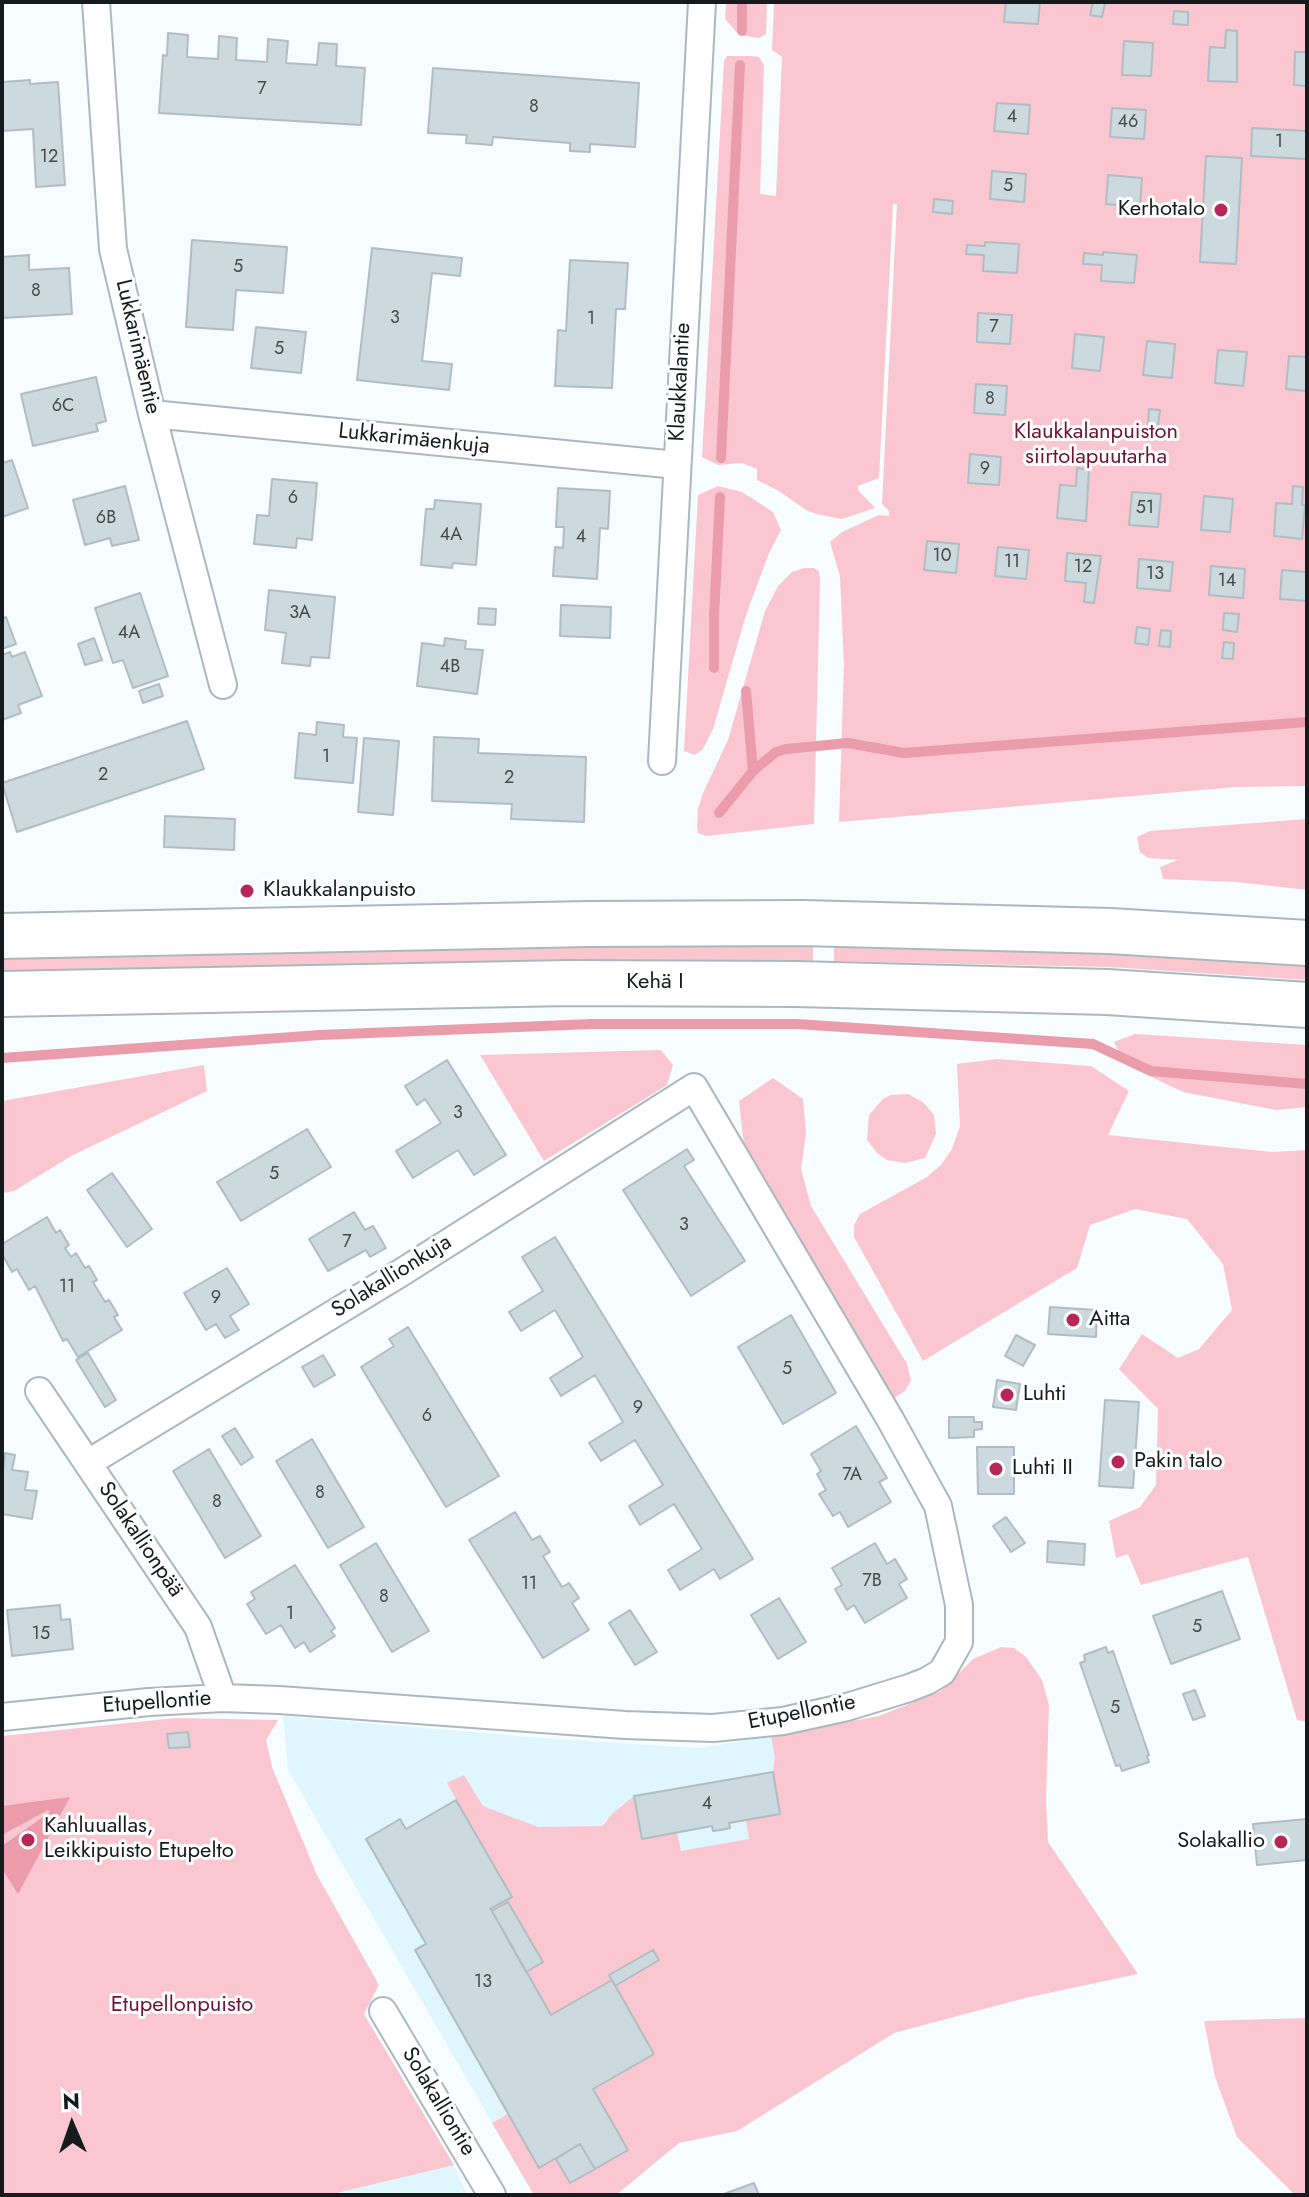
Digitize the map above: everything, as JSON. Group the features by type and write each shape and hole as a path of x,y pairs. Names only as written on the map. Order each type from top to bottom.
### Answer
{"highway":[{"path":"2,936 573,924 802,923 1110,931 1307,943"},
{"name":"Kehä I","path":"2,994 569,983 796,984 1107,992 1307,1005"}],"street":[{"name":"Lukkarimäentie","path":"96,2 113,249 152,414 223,685"},
{"name":"Klaukkalantie","path":"662,761 702,2"},
{"name":"Lukkarimäenkuja","path":"152,414 677,465"},
{"name":"Solakallionkuja","path":"88,1463 410,1267 694,1087"},
{"name":"Etupellontie","path":"2,1717 223,1698 713,1728 783,1721 847,1707 927,1681 942,1672 959,1642 959,1605 938,1506 694,1087"},
{"name":"Solakallionpää","path":"39,1391 198,1627 223,1698"},
{"name":"Solakalliontie","path":"383,2011 492,2195"}],"shaded area":[{"path":"283,1716 700,1748 771,1736 776,1758 817,1751 737,2131 679,2143 616,2195 534,2195 288,1770"},
{"name":"Kahluuallas, Leikkipuisto Etupelto","path":"70,1797 18,1894 2,1869 2,1846 50,1812 48,1810 2,1835 2,1806"},
{"path":"454,2165 467,2195 329,2195"}],"green space":[{"path":"726,2 767,2 766,34 759,38 739,35 725,19"},
{"name":"Klaukkalanpuiston siirtolapuutarha","path":"774,2 1307,2 1307,786 1235,787 839,822 844,664 840,576 830,542 842,532 879,515 889,516 889,511 882,504 897,204 893,204 879,478 858,486 858,490 875,508 842,519 816,514 757,480 757,469 742,463 718,465 702,457 724,61 727,56 751,56 759,57 764,65 760,194 776,196 782,57 772,50"},
{"path":"718,486 742,492 773,512 781,530 746,615 713,729 703,749 695,755 684,751 698,495"},
{"path":"804,568 819,571 820,579 814,824 706,836 698,833 698,809 728,740 765,611 778,586 792,572"},
{"path":"1307,819 1307,890 1237,882 1163,879 1160,867 1178,860 1148,858 1140,852 1137,837 1150,831"},
{"path":"589,946 813,947 813,961 590,961 2,972 2,956"},
{"path":"834,947 1109,952 1261,961 1307,965 1307,980 1110,967 834,961"},
{"path":"1135,1034 1307,1045 1307,1107 1276,1110 1183,1092 1126,1065 1114,1042"},
{"path":"661,1050 673,1065 667,1085 544,1161 480,1055"},
{"path":"997,1059 1091,1066 1129,1091 1108,1135 1272,1152 1307,1150 1307,1722 1297,1720 1248,1557 1141,1585 1128,1554 1116,1558 1109,1521 1140,1507 1156,1485 1158,1409 1119,1369 1142,1334 1178,1358 1199,1349 1232,1310 1223,1264 1187,1219 1135,1209 1090,1225 1077,1268 923,1361 854,1237 854,1225 860,1214 927,1177 941,1165 952,1149 960,1126 957,1064"},
{"path":"204,1065 207,1091 73,1155 14,1191 2,1193 2,1101"},
{"path":"773,1078 803,1099 806,1133 801,1169 811,1206 907,1364 911,1380 905,1391 894,1398 744,1145 739,1101"},
{"path":"908,1094 923,1102 934,1115 936,1134 925,1158 905,1163 887,1160 867,1140 869,1115 883,1099"},
{"path":"1001,1647 1014,1648 1026,1657 1042,1680 1049,1705 1048,1842 1138,1974 1025,1998 894,2033 737,2131 679,2143 616,2195 534,2195 492,2123 508,2114 539,2168 580,2144 595,2169 628,2149 593,2089 654,2054 612,1981 551,2015 490,1909 511,1896 447,1783 464,1775 483,1806 538,1827 603,1826 634,1796 642,1839 677,1833 681,1851 749,1839 746,1820 780,1814 771,1736 879,1716 941,1691 973,1659"},
{"name":"Etupellonpuisto","path":"176,1718 278,1720 266,1740 272,1767 317,1875 379,1985 364,2014 454,2165 329,2195 2,2195 2,1736"},
{"path":"1307,2018 1307,2195 1295,2195 1237,2137 1215,2077 1204,2021"}],"building":[{"path":"1006,2 1040,2 1038,24 1004,22"},
{"path":"1093,2 1105,3 1102,17 1090,15"},
{"path":"1174,11 1188,12 1188,25 1173,24"},
{"path":"1226,30 1237,31 1237,82 1208,81 1210,47 1225,48"},
{"path":"168,33 188,35 187,57 218,59 219,36 237,38 236,60 267,62 268,39 288,41 286,63 317,65 319,43 337,44 336,66 365,68 361,125 159,113 163,55 167,56"},
{"path":"1124,41 1153,43 1151,76 1122,75"},
{"path":"1295,52 1307,52 1307,86 1294,85"},
{"path":"433,68 639,83 635,147 590,144 590,152 570,151 570,143 493,137 492,145 466,143 467,135 428,133"},
{"path":"30,80 30,84 58,82 65,185 36,187 33,129 2,131 2,82"},
{"path":"997,103 1030,105 1028,134 994,131"},
{"path":"1112,108 1146,110 1144,139 1110,137"},
{"path":"1252,128 1307,131 1307,159 1251,156"},
{"name":"Kerhotalo","path":"1206,156 1242,158 1236,264 1200,262"},
{"path":"992,171 1026,174 1024,202 990,199"},
{"path":"1108,175 1142,178 1140,207 1106,204"},
{"path":"934,199 953,201 952,214 933,212"},
{"path":"192,240 287,247 283,293 236,290 233,330 186,327"},
{"path":"985,242 1019,244 1017,273 983,271 984,255 966,254 967,245 985,246"},
{"path":"372,248 462,258 460,276 432,273 422,361 452,364 449,390 357,380"},
{"path":"1103,252 1137,255 1134,283 1101,281 1102,265 1083,264 1084,253 1103,255"},
{"path":"29,255 29,270 69,268 72,314 2,318 2,257"},
{"path":"570,260 628,263 625,309 616,309 612,388 555,386 558,330 566,331"},
{"path":"978,313 1012,315 1010,344 977,342"},
{"path":"256,327 306,332 301,373 251,368"},
{"path":"1075,334 1104,337 1100,371 1072,368"},
{"path":"1147,341 1175,344 1172,378 1143,375"},
{"path":"1218,350 1247,352 1243,386 1215,383"},
{"path":"1289,356 1307,357 1307,391 1286,389"},
{"path":"96,377 106,421 96,424 98,431 33,446 21,394"},
{"path":"976,384 1007,386 1005,415 974,413"},
{"path":"1149,409 1160,410 1158,426 1148,425"},
{"path":"970,454 1001,457 999,485 968,483"},
{"path":"12,460 28,508 2,517 2,463"},
{"path":"1077,468 1089,470 1086,521 1057,518 1060,485 1076,486"},
{"path":"272,479 317,483 312,540 297,538 296,548 254,544 257,515 269,516"},
{"path":"125,486 139,540 112,546 110,538 85,545 73,500"},
{"path":"1293,486 1303,487 1302,539 1274,536 1276,503 1292,504"},
{"path":"558,488 610,491 608,529 600,528 597,579 553,576 555,547 563,548 564,527 556,527"},
{"path":"1132,492 1161,494 1158,527 1129,525"},
{"path":"1204,496 1233,499 1230,532 1201,530"},
{"path":"435,500 481,504 476,565 453,563 452,568 421,565 426,509 434,509"},
{"path":"927,541 959,544 956,573 924,570"},
{"path":"998,547 1029,550 1026,579 995,576"},
{"path":"1067,553 1101,556 1094,603 1084,602 1086,583 1065,581"},
{"path":"1139,559 1173,562 1170,591 1137,588"},
{"path":"1211,566 1245,569 1243,598 1209,595"},
{"path":"1282,570 1307,572 1307,601 1280,599"},
{"path":"269,590 335,597 329,658 311,657 310,666 282,663 286,633 265,630"},
{"path":"140,593 168,676 133,688 123,660 113,663 95,608"},
{"path":"561,605 611,607 610,638 560,636"},
{"path":"479,608 496,609 495,625 478,624"},
{"path":"1224,613 1239,614 1237,632 1223,630"},
{"path":"6,617 16,644 2,649 2,619"},
{"path":"1137,627 1150,629 1148,645 1135,643"},
{"path":"1161,630 1171,631 1170,647 1159,646"},
{"path":"94,638 102,660 85,665 78,644"},
{"path":"445,638 466,641 465,649 483,650 477,694 417,686 422,643 444,646"},
{"path":"1224,642 1234,643 1233,659 1222,658"},
{"path":"10,652 12,657 25,652 42,696 18,705 21,713 2,720 2,655"},
{"path":"159,684 163,696 143,703 139,691"},
{"path":"187,721 204,769 17,832 2,783"},
{"path":"317,722 344,725 343,737 357,738 353,783 295,778 299,733 316,735"},
{"path":"434,737 479,739 478,753 586,757 584,822 511,819 512,804 432,801"},
{"path":"364,738 399,741 393,815 358,812"},
{"path":"165,816 235,819 234,850 164,847"},
{"path":"447,1060 506,1155 474,1175 458,1150 413,1178 396,1151 441,1123 425,1099 417,1105 405,1086"},
{"path":"307,1129 331,1167 241,1221 217,1182"},
{"path":"687,1149 694,1160 684,1166 745,1261 691,1296 623,1190"},
{"path":"112,1173 152,1229 127,1247 87,1190"},
{"path":"354,1212 365,1230 373,1226 386,1248 370,1257 366,1250 328,1271 309,1239"},
{"path":"47,1217 56,1233 60,1230 69,1245 65,1248 71,1257 76,1253 85,1268 89,1266 97,1280 93,1282 105,1302 109,1300 122,1330 78,1357 67,1339 63,1341 35,1286 29,1290 17,1269 12,1272 2,1254 2,1244"},
{"path":"555,1237 753,1559 720,1579 714,1569 680,1590 668,1570 702,1549 674,1504 640,1525 629,1506 663,1485 635,1440 601,1461 589,1443 623,1422 595,1375 561,1396 550,1378 583,1357 555,1310 521,1331 509,1312 543,1291 522,1257"},
{"path":"227,1268 249,1304 230,1316 239,1330 225,1338 216,1324 206,1330 184,1293"},
{"name":"Aitta","path":"1050,1307 1097,1310 1096,1337 1048,1334"},
{"path":"791,1315 836,1393 783,1424 738,1347"},
{"path":"408,1327 499,1476 446,1507 361,1367 394,1346 389,1339"},
{"name":"Luhti","path":"1016,1335 1035,1345 1023,1366 1005,1356"},
{"path":"88,1353 116,1400 105,1407 76,1360"},
{"path":"323,1355 335,1375 314,1387 302,1367"},
{"name":"Luhti","path":"997,1380 1020,1384 1016,1410 993,1407"},
{"name":"Pakin talo","path":"1105,1400 1139,1402 1133,1488 1099,1486"},
{"path":"949,1417 974,1417 974,1422 982,1422 982,1429 974,1430 974,1437 949,1438"},
{"path":"856,1426 887,1478 879,1482 891,1502 848,1527 840,1512 833,1516 819,1494 826,1490 817,1474 821,1471 811,1454"},
{"path":"235,1428 253,1457 241,1465 222,1436"},
{"path":"312,1439 364,1527 328,1548 276,1461"},
{"name":"Luhti II","path":"977,1447 1014,1447 1014,1494 978,1494"},
{"path":"209,1449 261,1536 225,1558 173,1471"},
{"path":"5,1453 15,1455 12,1470 28,1472 25,1490 37,1491 32,1519 2,1514"},
{"path":"515,1512 532,1540 540,1536 550,1552 543,1556 562,1587 569,1583 579,1598 572,1603 589,1630 543,1658 469,1540"},
{"path":"1006,1517 1025,1543 1011,1552 993,1526"},
{"path":"1048,1541 1085,1544 1084,1565 1047,1562"},
{"path":"376,1543 429,1631 392,1652 340,1565"},
{"path":"875,1543 887,1564 895,1559 907,1579 899,1584 907,1598 865,1623 854,1605 847,1610 835,1589 842,1585 832,1568"},
{"path":"295,1565 335,1628 331,1631 335,1636 310,1652 304,1642 295,1648 281,1625 266,1634 247,1604 255,1599 251,1592"},
{"path":"1222,1591 1240,1639 1171,1664 1153,1616"},
{"path":"779,1598 806,1642 778,1659 751,1615"},
{"path":"60,1605 61,1620 70,1619 73,1649 12,1656 7,1610"},
{"path":"630,1610 657,1652 635,1665 609,1623"},
{"path":"1106,1647 1108,1653 1113,1651 1149,1755 1149,1762 1122,1771 1120,1765 1116,1766 1080,1663 1085,1661 1084,1655"},
{"path":"1195,1690 1205,1716 1193,1720 1183,1694"},
{"path":"188,1732 190,1747 169,1748 167,1734"},
{"path":"773,1772 780,1814 729,1823 730,1828 721,1830 713,1831 712,1826 642,1839 634,1796"},
{"path":"456,1800 512,1897 490,1909 551,2015 612,1980 654,2054 593,2089 628,2150 595,2169 580,2144 539,2168 415,1950 426,1944 366,1839 400,1819 406,1829"},
{"name":"Solakallio","path":"1307,1819 1307,1860 1257,1865 1253,1824"},
{"path":"508,1902 543,1962 526,1972 492,1911"},
{"path":"653,1950 659,1960 615,1986 609,1975"},
{"path":"580,2144 595,2169 570,2183 556,2159"},
{"path":"754,2183 759,2195 721,2195"}],"waterway":[{"path":"742,2 742,31"},
{"path":"721,458 740,65"},
{"path":"714,668 720,497"},
{"path":"746,691 753,771"},
{"path":"719,813 753,771 776,752 786,749 848,743 904,753 1307,722"},
{"path":"2,1058 320,1035 592,1024 797,1024 1093,1044 1151,1071 1307,1084"}],"place":[{"name":"Kerhotalo","path":"1221,210"},
{"name":"Klaukkalanpuisto","path":"247,891"},
{"name":"Aitta","path":"1073,1320"},
{"name":"Luhti","path":"1007,1395"},
{"name":"Pakin talo","path":"1118,1462"},
{"name":"Luhti II","path":"996,1469"},
{"name":"Kahluuallas, Leikkipuisto Etupelto","path":"28,1840"},
{"name":"Solakallio","path":"1281,1842"}]}
